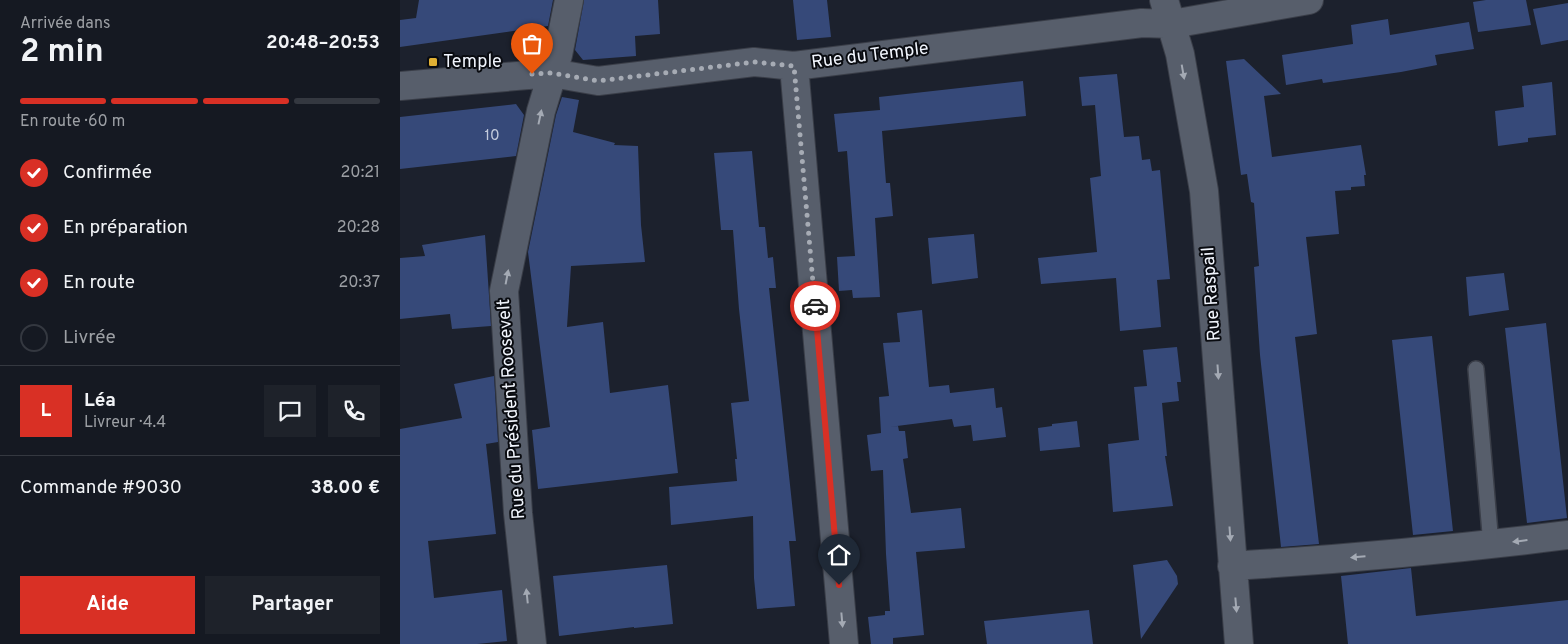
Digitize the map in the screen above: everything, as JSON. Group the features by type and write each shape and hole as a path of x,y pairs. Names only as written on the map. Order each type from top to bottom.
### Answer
{"street":[{"name":"Rue du Président Roosevelt","path":"532,644 518,513 504,291 541,111 558,55 569,0"},
{"name":"Rue du Temple","path":"400,86 552,73 598,81 754,62 794,66 1142,23 1168,12 1309,0"},
{"name":"Rue Raspail","path":"1168,12 1180,54 1204,191 1243,566 1239,644"},
{"path":"794,66 844,644"},
{"path":"1243,566 1309,562 1568,535"}],"lane":[{"path":"1476,369 1491,544"}],"building":[{"path":"419,0 553,0 548,26 400,47 400,20 416,18"},
{"path":"584,0 658,0 660,34 635,36 636,56 583,60 575,50"},
{"path":"793,0 827,0 831,37 797,40"},
{"path":"1486,0 1526,0 1531,25 1478,32 1473,2"},
{"path":"1568,3 1568,40 1541,45 1533,9"},
{"path":"1388,19 1390,35 1469,22 1474,49 1435,55 1437,65 1401,72 1323,83 1322,79 1286,85 1282,55 1353,44 1351,25"},
{"path":"1244,59 1281,94 1264,96 1272,157 1361,145 1366,175 1364,175 1365,186 1351,187 1351,190 1335,191 1339,234 1306,237 1317,334 1295,337 1319,544 1281,547 1260,355 1254,267 1259,266 1254,203 1251,202 1247,174 1241,175 1226,61"},
{"path":"1117,74 1124,137 1139,136 1142,160 1150,159 1152,171 1160,170 1170,279 1157,280 1161,327 1120,331 1116,278 1041,284 1038,258 1097,252 1090,178 1101,176 1095,105 1082,106 1079,77"},
{"path":"1023,81 1026,116 882,131 886,183 890,183 893,216 875,218 880,297 853,298 852,290 839,291 837,257 855,256 847,151 838,152 834,114 880,110 879,97"},
{"path":"1552,82 1556,135 1528,138 1528,142 1498,146 1495,111 1524,107 1522,86"},
{"path":"562,97 579,100 573,132 615,143 614,145 638,146 641,225 645,262 571,266 567,327 603,322 610,393 668,385 678,473 538,489 532,430 550,427 528,252 556,115"},
{"path":"516,104 524,115 516,156 400,169 400,117"},
{"path":"752,151 759,227 765,227 768,258 773,257 776,288 769,288 796,541 789,541 795,606 757,609 754,578 753,516 671,525 669,487 737,481 735,459 737,459 731,403 749,401 733,230 721,230 714,153"},
{"path":"974,234 978,278 932,284 928,238"},
{"path":"485,235 491,326 452,329 450,314 400,319 400,258 425,256 422,245"},
{"path":"1504,273 1509,310 1469,316 1466,277"},
{"path":"922,310 929,387 949,385 950,393 994,388 996,408 1002,407 1006,437 973,441 971,425 954,427 952,419 889,427 898,426 899,431 905,431 908,458 903,459 911,513 961,508 965,548 916,552 924,635 893,638 893,644 871,644 868,617 885,615 885,611 890,611 883,470 871,471 867,435 881,433 879,397 889,396 883,343 900,342 897,313"},
{"path":"1546,323 1567,518 1527,523 1505,328"},
{"path":"1432,336 1453,531 1413,535 1392,340"},
{"path":"1177,347 1181,382 1177,382 1179,401 1162,403 1167,456 1165,456 1173,506 1113,512 1108,444 1139,440 1134,387 1147,386 1143,350"},
{"path":"494,376 498,442 486,444 496,534 428,541 434,598 502,590 507,641 477,644 400,644 400,429 462,418 454,384"},
{"path":"1077,421 1080,447 1040,451 1038,428"},
{"path":"1167,560 1177,576 1178,584 1141,639 1133,565"},
{"path":"667,565 673,624 559,636 553,576"},
{"path":"1411,568 1416,616 1568,600 1568,644 1348,644 1341,576"},
{"path":"1089,610 1093,644 987,644 984,621"}],"way so far":[{"path":"532,74 552,73 598,81 754,62 794,66 815,306"}],"place":[{"name":"Temple","path":"433,62"}],"route":[{"path":"815,306 839,585"}]}
